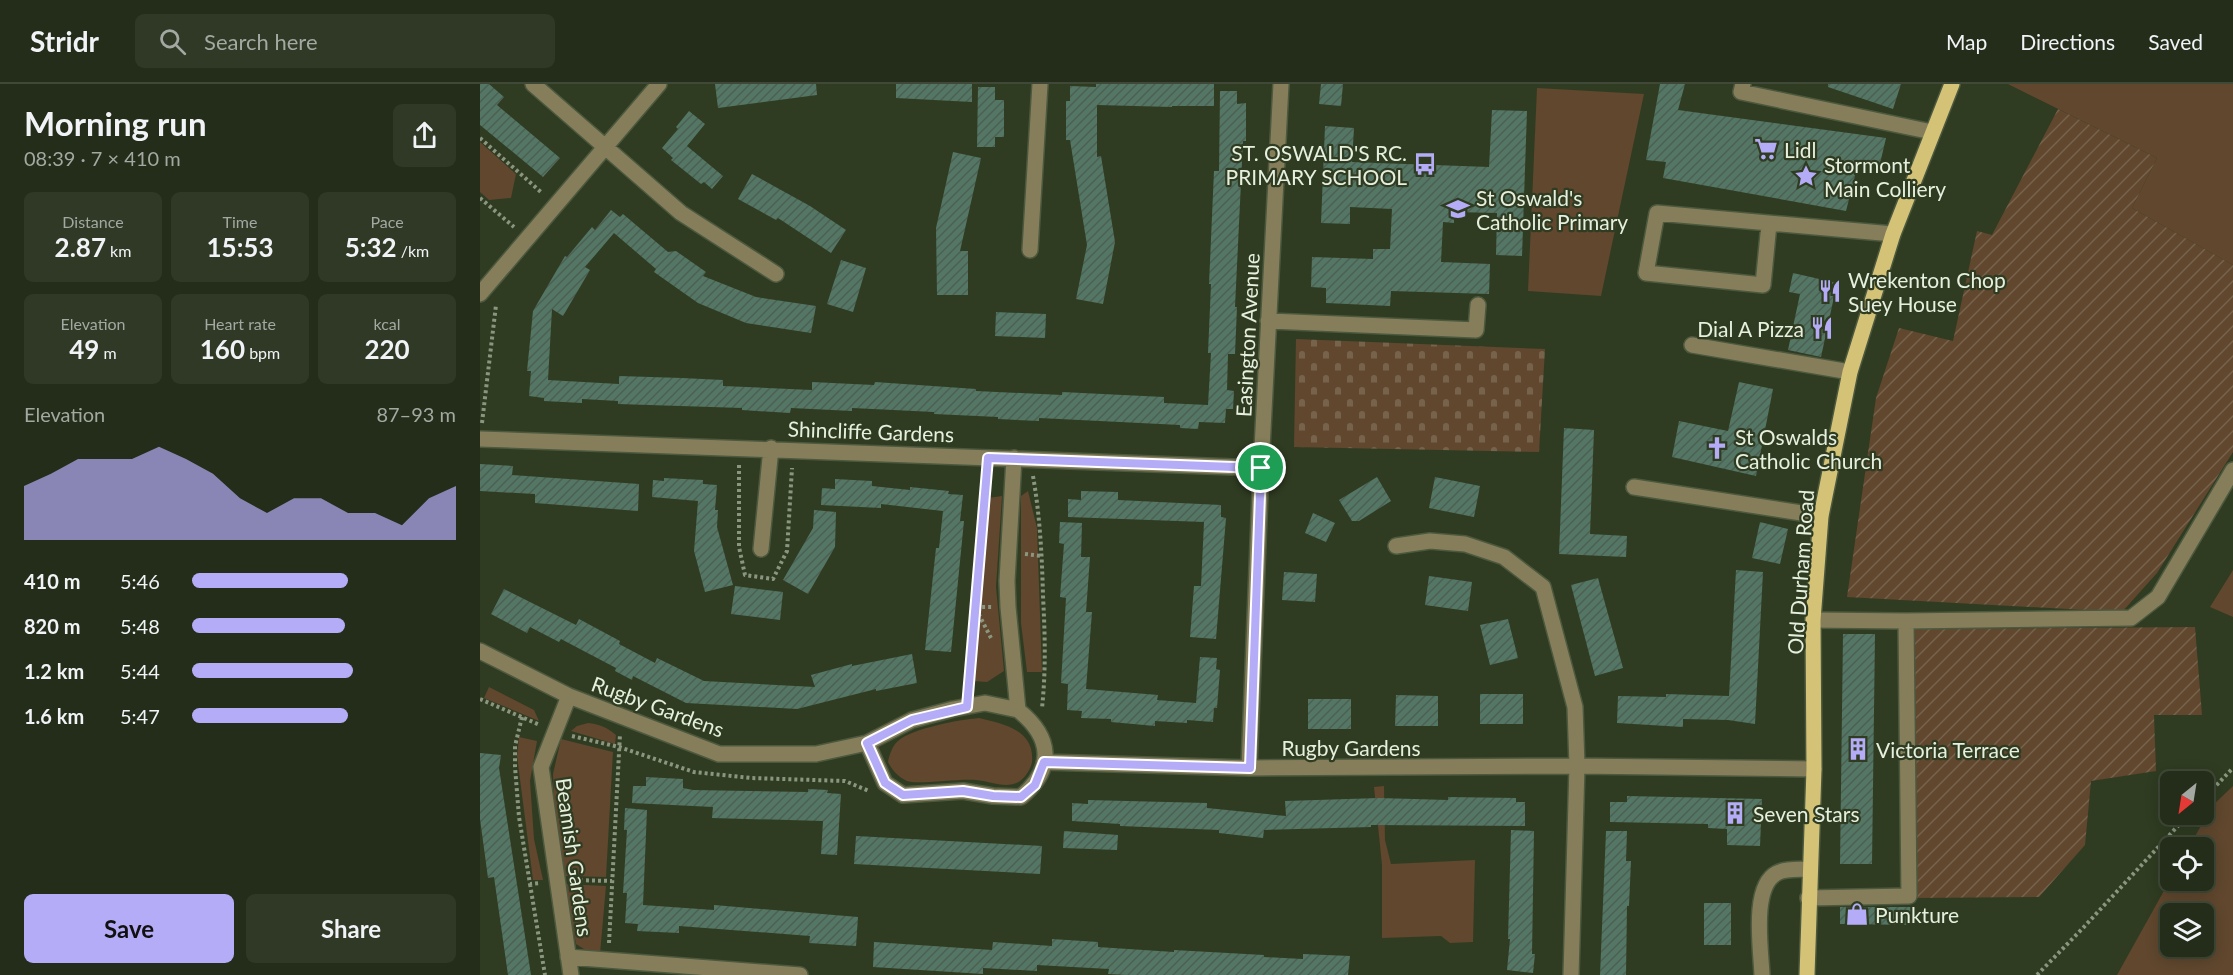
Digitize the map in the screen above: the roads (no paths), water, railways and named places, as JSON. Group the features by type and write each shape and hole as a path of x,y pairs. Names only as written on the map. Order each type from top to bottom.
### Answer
{"main road":[{"name":"Old Durham Road","path":"1807,975 1814,769 1814,620 1821,516 1850,372 1893,234 1952,84"}],"street":[{"path":"533,84 681,213 776,274"},
{"path":"481,290 528,240 659,84"},
{"path":"1030,250 1040,84"},
{"name":"Easington Avenue","path":"1250,768 1261,468 1281,84"},
{"path":"1743,84 1741,92 1932,132"},
{"path":"1769,224 1763,285 1646,273 1657,213 1893,234"},
{"path":"1268,321 1476,330 1478,305"},
{"path":"1692,345 1850,372"},
{"name":"Shincliffe Gardens","path":"480,439 771,448 1261,468"},
{"path":"761,549 771,448"},
{"path":"867,743 885,783 903,795 963,791 993,796 1021,797 1035,785 1044,762 1045,746 1032,721 1018,710 1008,607 1007,581 1014,458"},
{"path":"1814,620 2131,618 2158,597 2233,470"},
{"path":"1634,487 1821,516"},
{"path":"1396,546 1430,541 1465,544 1504,557 1543,587 1575,707 1577,766 1571,975"},
{"path":"1808,898 1909,896 1906,621"},
{"name":"Rugby Gardens","path":"480,651 569,696 719,754 816,754 867,743 912,720 985,703 1018,710"},
{"name":"Beamish Gardens","path":"569,696 541,767 571,975"},
{"name":"Rugby Gardens","path":"1044,762 1250,768 1577,766 1814,769"},
{"path":"1762,975 1760,901 1766,882 1778,872 1810,868"},
{"name":"Beamish Gardens","path":"568,957 800,975"}],"place":[{"name":"Lidl","path":"1766,149"},
{"name":"ST. OSWALD'S RC. PRIMARY SCHOOL","path":"1425,164"},
{"name":"Stormont Main Colliery","path":"1806,176"},
{"name":"St Oswald's Catholic Primary","path":"1458,209"},
{"name":"Wrekenton Chop Suey House","path":"1830,291"},
{"name":"Dial A Pizza","path":"1822,328"},
{"name":"St Oswalds Catholic Church","path":"1717,448"},
{"name":"Victoria Terrace","path":"1858,749"},
{"name":"Seven Stars","path":"1735,813"},
{"name":"Punkture","path":"1857,914"}]}
